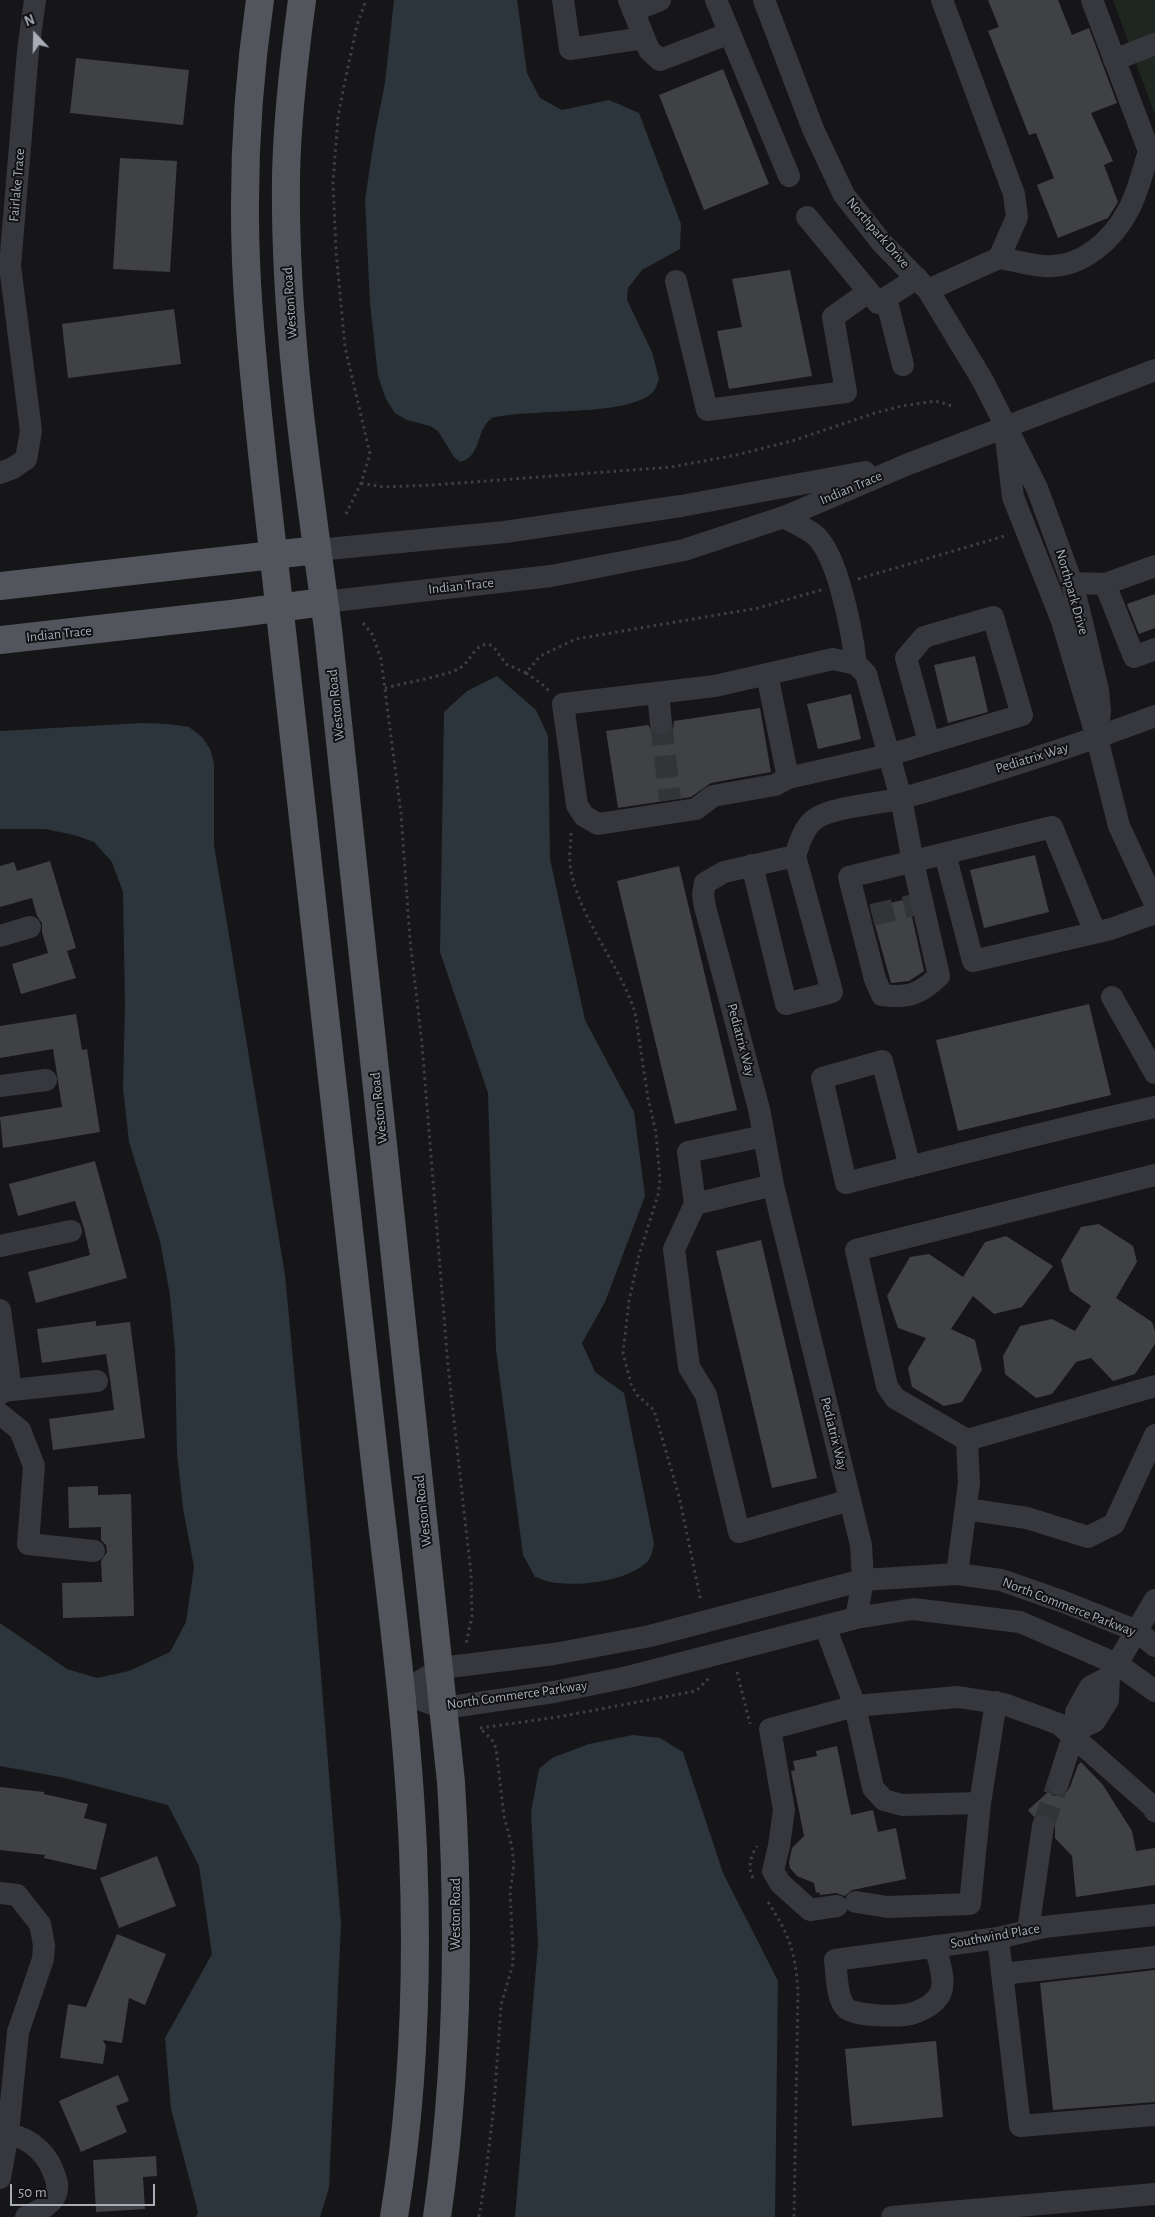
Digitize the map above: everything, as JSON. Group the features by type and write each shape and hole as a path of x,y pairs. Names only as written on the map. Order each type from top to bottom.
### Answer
{"main road":[{"path":"260,0 255,35 245,183 248,312 273,554 401,1693 413,1848 414,1950 411,2053 400,2179 394,2217"},
{"name":"Weston Road","path":"302,0 291,88 286,176 287,250 295,368 324,602 441,1668 456,1851 457,1956 452,2075 437,2217"},
{"name":"Indian Trace","path":"0,586 317,550"},
{"name":"Indian Trace","path":"0,640 324,602"}],"street":[{"name":"Fairlake Trace","path":"0,473 13,468 26,459 31,431 10,266 28,51 35,0"},
{"path":"563,0 570,49 644,38"},
{"path":"660,0 631,5 649,50 660,60 730,33"},
{"path":"716,0 790,176"},
{"name":"Northpark Drive","path":"764,0 813,128 844,195 882,243 923,284 983,380 1037,488 1072,583 1098,690 1100,711 1097,738"},
{"path":"942,0 1014,194 1017,217 999,258"},
{"path":"676,281 707,410 846,392 833,316 877,295 923,284 999,258 1046,266 1064,265 1082,259 1106,241 1129,209 1152,151 1114,60 1092,0"},
{"path":"1114,60 1155,44"},
{"path":"807,217 877,295 903,365"},
{"name":"Indian Trace","path":"324,602 551,576 684,550 784,517 906,465 1155,370"},
{"name":"Northpark Drive","path":"1005,426 1013,496 1062,621 1097,738 1120,826 1155,904"},
{"name":"Indian Trace","path":"317,550 505,532 681,506 906,465"},
{"path":"784,517 816,536 830,553 852,631 856,664"},
{"path":"1072,583 1105,584 1155,566"},
{"path":"1105,584 1134,657 1155,649"},
{"path":"929,742 906,658 924,638 993,617 1022,715 889,755 788,778 775,785 713,796 696,809 598,824 584,816 577,805 566,734 558,701 658,693 714,686 833,659 856,664 866,674 889,755 901,798 913,862 918,904 939,976 923,991 900,997 882,995 875,979 866,917 849,877 913,862 1052,827 1094,932"},
{"path":"766,674 788,778"},
{"path":"658,693 661,723"},
{"path":"1097,738 1155,716"},
{"path":"566,734 578,745 583,755 589,800 592,808 600,812 619,812 671,802 670,800"},
{"name":"Pediatrix Way","path":"856,1618 864,1580 861,1545 773,1185 759,1109 703,894 705,883 724,872 795,856 802,836 813,820 827,813 901,798 1097,738"},
{"path":"945,854 973,960 1111,929 1155,913"},
{"path":"752,865 786,1004 832,992 795,856"},
{"path":"0,936 30,927"},
{"path":"1112,997 1155,1073"},
{"path":"910,1167 882,1061 822,1078 846,1183 910,1167 1082,1123 1155,1107"},
{"path":"0,1086 46,1080"},
{"path":"764,1136 688,1152 696,1204 674,1249 690,1367 706,1395 739,1532 850,1500"},
{"path":"1155,1175 856,1250 888,1386 895,1398 967,1440 1155,1386"},
{"path":"696,1204 773,1185"},
{"path":"0,1246 71,1231"},
{"path":"0,1310 10,1382 1,1392"},
{"path":"1,1392 97,1381"},
{"path":"0,1414 20,1430 34,1466 28,1544 94,1551"},
{"path":"966,1509 1027,1518 1088,1537 1114,1524 1155,1435"},
{"path":"957,1574 969,1483 967,1440"},
{"name":"North Commerce Parkway","path":"401,1693 441,1668 554,1654 650,1636 864,1580 957,1574 1001,1580 1064,1602 1137,1631 1155,1646"},
{"path":"1058,1783 1076,1733 1076,1712 1090,1688 1113,1671 1155,1600"},
{"name":"North Commerce Parkway","path":"401,1693 444,1708 554,1692 628,1677 856,1618 913,1609 1020,1622 1155,1691"},
{"path":"825,1626 855,1706 873,1788 884,1800 902,1805 980,1803"},
{"path":"996,1702 980,1803 970,1904 888,1907 846,1904 810,1910 780,1883 773,1871 784,1810 760,1728 855,1706 958,1697 996,1702 1004,1704 1060,1724 1076,1733 1155,1811"},
{"path":"1028,1930 1043,1826"},
{"path":"0,1893 17,1895 40,1924 44,1945 43,1959 18,2032 4,2133 0,2178"},
{"name":"Southwind Place","path":"935,1946 942,1973 942,1991 934,2002 914,2013 865,2016 847,2008 841,1998 835,1960 935,1946 998,1938 1044,1927 1155,1915"},
{"path":"998,1938 1020,2126 1155,2115"},
{"path":"1002,1974 1155,1957"},
{"path":"4,2133 32,2143 48,2158 57,2180 57,2192 50,2203 26,2217"},
{"path":"892,2217 1155,2194"}],"path":[{"path":"346,514 361,483 370,454 345,347 336,251 333,182 335,142 344,86 357,25 366,0"},
{"path":"361,483 383,487 433,486 671,467 736,455 776,445 875,412 902,406 936,402 952,406"},
{"path":"526,673 540,656 576,639 758,608 1010,535"},
{"path":"363,623 372,634 376,645 386,688 401,814 410,940 422,1044 448,1366 471,1574 472,1616 466,1640 466,1651"},
{"path":"386,688 460,668 477,648 483,644 489,644 506,664 526,673 542,684 558,701"},
{"path":"571,830 570,864 578,895 629,993 635,1012 660,1161 658,1195 631,1292 623,1353 631,1384 637,1394 654,1410 679,1496 701,1602"},
{"path":"737,1672 760,1728"},
{"path":"479,2217 494,2105 501,2005 513,1964 510,1892 514,1864 512,1847 504,1816 496,1748 492,1740 480,1728 558,1717 696,1691 710,1678"},
{"path":"755,1882 750,1866 751,1856 761,1838"},
{"path":"764,1895 790,1940 795,1961 798,1990 794,2217"}],"shaded area":[{"path":"394,0 517,0 527,73 540,98 562,110 609,100 639,113 681,224 680,249 642,270 628,288 627,300 652,352 659,379 652,393 639,401 621,406 576,411 529,413 492,418 483,429 472,455 460,462 454,457 438,431 430,426 407,420 395,413 386,399 378,376 370,303 365,200 385,83"},
{"path":"1113,0 1155,0 1155,115"},
{"path":"497,676 536,710 548,736 550,859 585,1020 634,1112 645,1196 605,1302 582,1343 595,1372 624,1393 654,1544 649,1560 638,1568 617,1578 592,1583 554,1583 535,1577 523,1555 496,1350 488,1093 440,952 444,712 467,691"},
{"path":"142,723 189,727 202,737 210,749 214,763 214,845 285,1275 311,1551 341,1924 329,2188 320,2217 196,2217 198,2212 171,2109 165,2038 212,1954 199,1866 168,1805 65,1778 0,1766 0,1623 67,1669 97,1678 129,1671 170,1652 186,1622 194,1567 183,1508 177,1453 175,1350 170,1295 160,1241 129,1142 123,1088 125,1005 123,892 112,862 94,842 74,835 45,829 0,829 0,731"},
{"path":"633,1735 660,1738 683,1752 723,1873 778,1981 775,2217 515,2217 538,1944 531,1812 539,1769 552,1758 589,1744"}],"building":[{"path":"988,0 1058,0 1072,35 1089,28 1117,103 1091,113 1113,161 1104,165 1118,202 1108,218 1058,238 1037,185 1054,178 1036,133 1029,135 988,31 999,27"},
{"path":"76,58 189,70 183,125 70,113"},
{"path":"723,69 769,184 704,210 659,95"},
{"path":"120,158 177,161 170,272 113,269"},
{"path":"790,270 812,376 729,389 717,331 742,327 732,279"},
{"path":"174,309 181,364 68,378 62,324"},
{"path":"1155,594 1155,628 1139,634 1127,604"},
{"path":"975,656 988,712 948,723 934,665"},
{"path":"851,694 861,739 818,749 807,704"},
{"path":"760,708 771,772 711,783 691,797 618,808 606,731 648,725 655,735 663,736 673,729 674,721"},
{"path":"1035,855 1049,912 984,928 970,870"},
{"path":"50,861 76,948 67,951 76,978 21,994 12,964 48,953 42,932 42,923 37,916 32,898 0,907 0,866 14,862 17,871"},
{"path":"679,866 737,1110 675,1124 617,881"},
{"path":"908,899 924,971 909,981 891,983 870,907"},
{"path":"1089,1004 1111,1095 958,1131 936,1040"},
{"path":"76,1014 82,1050 87,1049 100,1132 3,1148 0,1117 62,1107 53,1049 0,1058 0,1026"},
{"path":"95,1161 127,1278 36,1303 28,1272 90,1255 84,1228 75,1201 18,1216 9,1184"},
{"path":"1099,1224 1133,1246 1137,1262 1116,1298 1152,1322 1155,1331 1155,1344 1135,1374 1113,1381 1091,1358 1076,1362 1052,1394 1036,1398 1005,1374 1003,1356 1020,1326 1052,1319 1075,1331 1091,1306 1070,1291 1061,1260 1081,1227"},
{"path":"1006,1236 1053,1266 1022,1307 994,1314 973,1296 951,1329 975,1340 982,1370 962,1402 944,1406 912,1387 908,1368 926,1338 898,1328 887,1296 910,1257 929,1254 963,1277 985,1242"},
{"path":"761,1240 817,1478 772,1488 716,1251"},
{"path":"96,1321 96,1326 130,1322 145,1438 53,1450 49,1419 114,1410 110,1379 106,1354 42,1363 37,1329"},
{"path":"98,1486 98,1495 131,1494 134,1616 63,1618 62,1583 102,1582 101,1561 107,1552 106,1545 101,1540 101,1527 69,1528 68,1487"},
{"path":"837,1746 851,1815 873,1810 878,1832 896,1828 906,1879 852,1890 845,1896 836,1893 820,1895 819,1892 816,1893 814,1883 797,1876 790,1868 789,1862 792,1848 804,1836 791,1771 795,1770 793,1761 817,1756 816,1751"},
{"path":"1081,1762 1103,1785 1132,1831 1136,1851 1155,1848 1155,1885 1076,1897 1072,1856 1055,1838 1055,1821 1045,1813 1034,1817 1028,1810 1048,1792 1054,1796 1066,1793"},
{"path":"0,1787 44,1792 44,1794 88,1804 84,1818 107,1824 96,1870 44,1858 45,1855 0,1850"},
{"path":"157,1856 176,1906 119,1928 100,1878"},
{"path":"117,1934 166,1954 145,2005 129,1998 122,2043 103,2040 106,2046 103,2064 60,2058 68,2004 86,2007"},
{"path":"1155,1970 1155,2102 1053,2110 1040,1983"},
{"path":"936,2041 943,2117 852,2126 845,2049"},
{"path":"118,2075 129,2101 116,2106 127,2132 81,2152 59,2101"},
{"path":"156,2156 157,2176 143,2177 145,2209 96,2212 93,2160"}],"tunnel":[{"path":"661,723 670,800"},
{"path":"872,915 914,905"},
{"path":"1043,1826 1058,1783"}]}
